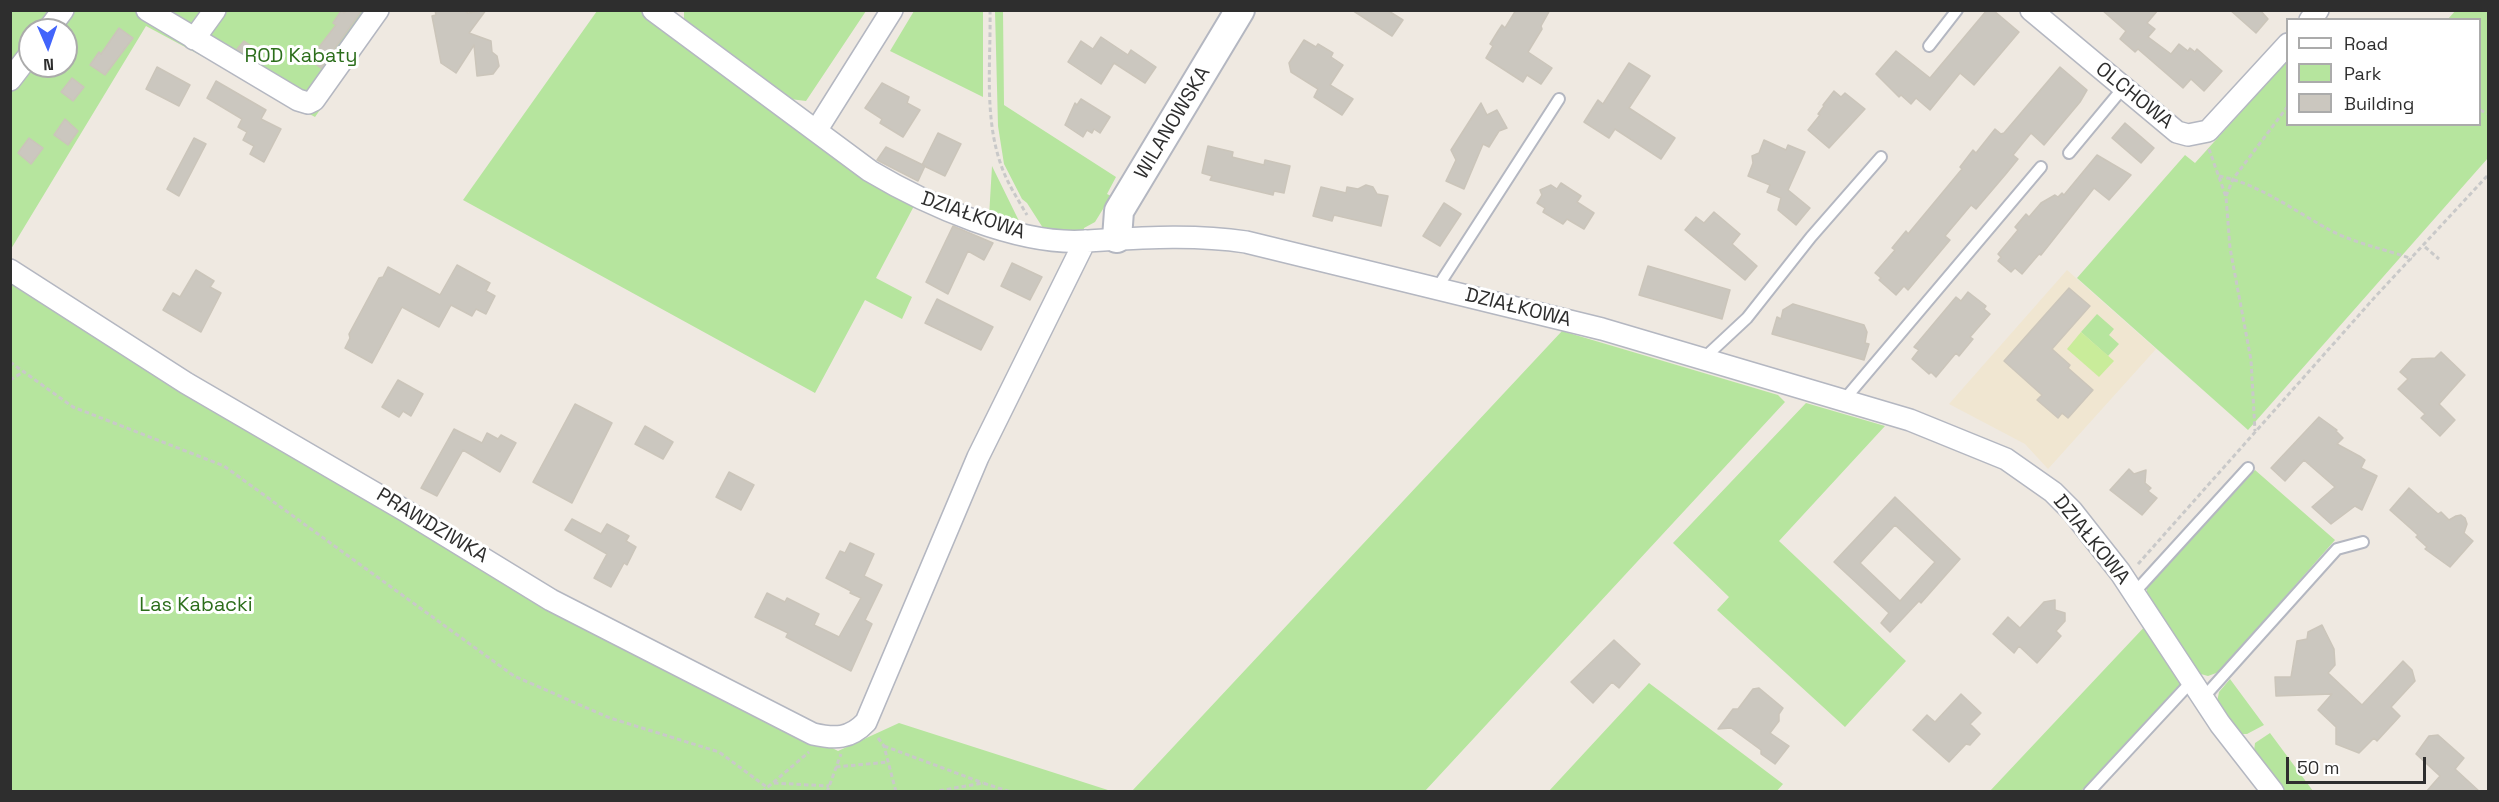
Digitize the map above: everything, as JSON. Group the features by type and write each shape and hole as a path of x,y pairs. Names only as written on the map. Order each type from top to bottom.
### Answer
{"street":[{"path":"147,10 298,100 308,103 314,100 378,10"},
{"path":"194,39 215,10"},
{"path":"816,131 892,10"},
{"name":"WILANOWSKA","path":"1117,238 1119,211 1240,10"},
{"name":"OLCHOWA","path":"2031,10 2177,132 2188,135 2202,134"},
{"name":"DZIAŁKOWA","path":"664,14 870,171 902,190 1007,231 1040,238 1085,242 1117,238 1192,236 1246,242 1602,329 1920,424 2006,459 2062,500 2120,572 2198,689 2273,792"},
{"path":"2202,134 2208,131 2286,46"},
{"path":"848,736 866,722 978,457 1085,242"},
{"name":"PRAWDZIWKA","path":"10,270 186,383 404,510 551,600 813,734 839,738 848,736"}],"lane":[{"path":"1929,46 1957,10"},
{"path":"2069,153 2123,88"},
{"path":"1437,288 1559,99"},
{"path":"1703,359 1747,318 1811,237 1881,158"},
{"path":"1844,400 2040,167"},
{"path":"2134,592 2248,468"},
{"path":"2089,792 2198,689 2337,549 2363,542"}],"path":[{"path":"990,10 990,105 993,134 1007,180 1040,238"},
{"path":"2226,197 2233,179 2286,109"},
{"path":"2202,134 2226,197 2230,248 2252,360 2255,431"},
{"path":"2219,176 2233,179 2274,197 2331,231 2412,259"},
{"path":"2120,572 2138,564 2255,431 2488,176"},
{"path":"2425,246 2439,260"},
{"path":"10,362 73,407 224,466 514,676 610,718 719,752 768,788"},
{"path":"10,380 25,371"},
{"path":"866,722 884,746 896,792"},
{"path":"827,792 848,736"},
{"path":"762,792 825,737"},
{"path":"884,746 1011,792"},
{"path":"836,767 888,762"},
{"path":"774,783 829,786"},
{"path":"932,792 983,783"}],"shaded area":[{"path":"2067,270 2156,349 2048,469 2025,444 1949,404"}],"green space":[{"path":"2456,10 2488,11 2488,158 2248,430 2077,278 2185,155 2195,163 2286,62 2286,126 2481,126 2481,18 2449,18"},
{"name":"ROD Kabaty","path":"11,11 389,11 315,117 146,26 11,249"},
{"path":"597,11 643,11 877,187 914,206 876,278 912,297 902,319 865,300 815,393 463,200"},
{"path":"684,11 866,11 806,101 790,99 684,22"},
{"path":"914,11 983,11 983,97 890,51"},
{"path":"995,11 1003,11 1004,105 1116,177 1107,194 1111,196 1095,222 1084,228 1083,234 1043,228 1022,199 1004,164 998,126"},
{"path":"992,166 1019,221 989,217"},
{"name":"Las Kabacki","path":"10,276 542,599 838,751 899,723 1111,791 11,791"},
{"path":"2097,314 2114,329 2109,335 2119,344 2108,356 2081,332"},
{"path":"1562,331 1778,395 1785,402 1425,791 1132,791"},
{"path":"2081,332 2114,361 2099,377 2067,349"},
{"path":"1806,403 1885,426 1779,541 1906,661 1845,727 1717,610 1729,597 1673,543"},
{"path":"2255,470 2335,540 2219,672 2208,676 2197,673 2147,599 2147,587"},
{"path":"2149,622 2181,684 2081,791 1989,792"},
{"path":"2230,679 2264,725 2247,734 2240,734 2217,702 2219,692"},
{"path":"1649,683 1783,784 1776,792 1549,791"},
{"path":"2270,733 2313,791 2280,791 2254,751 2255,743"}],"building":[{"path":"348,10 362,10 321,68 309,60 336,25 333,23 341,11 344,13"},
{"path":"435,10 463,10 468,13 486,10 469,33 491,41 492,52 497,56 499,66 493,74 477,76 474,45 456,73 441,63 432,16 436,15"},
{"path":"1352,10 1387,10 1403,20 1392,36"},
{"path":"1516,10 1550,10 1528,52 1552,68 1541,84 1527,75 1523,82 1486,58 1493,46 1490,44 1498,31 1502,25 1505,28"},
{"path":"1987,10 1993,10 2019,32 1974,85 1960,73 1930,110 1916,98 1911,104 1901,95 1899,97 1876,74 1896,51 1930,78"},
{"path":"2102,10 2158,10 2147,23 2155,29 2148,37 2171,54 2179,44 2188,51 2190,48 2195,52 2197,49 2222,71 2204,91 2191,79 2183,88 2138,49 2135,52 2120,39 2126,31"},
{"path":"2230,10 2260,10 2268,19 2256,33"},
{"path":"119,28 133,38 105,75 90,65 99,52 101,54"},
{"path":"1101,37 1128,55 1131,50 1156,67 1145,83 1114,63 1101,84 1068,62 1081,41 1093,49"},
{"path":"1304,40 1316,47 1318,44 1333,53 1331,57 1343,65 1330,85 1353,99 1342,115 1314,97 1318,89 1291,72 1289,63"},
{"path":"244,41 261,53 256,60 237,49"},
{"path":"1629,63 1650,76 1629,108 1675,138 1661,159 1615,129 1609,138 1584,122 1598,100 1603,104"},
{"path":"157,67 190,85 179,106 146,89"},
{"path":"2060,67 2087,90 2080,102 2044,145 2031,133 2013,155 2018,159 2005,175 1976,209 1971,205 1945,236 1950,240 1908,290 1904,286 1896,295 1879,280 1881,278 1875,273 1895,250 1892,248 1906,231 1908,234 1962,169 1960,167 1973,150 1976,153 1995,129 2001,134 2004,133"},
{"path":"72,78 84,87 73,101 61,92"},
{"path":"216,81 266,110 261,119 281,129 264,162 250,154 254,146 243,140 247,132 238,127 242,119 207,98"},
{"path":"882,83 909,97 907,103 920,110 903,137 880,123 882,119 865,108"},
{"path":"1834,91 1841,97 1845,93 1865,109 1829,148 1808,130"},
{"path":"1081,99 1110,117 1100,133 1094,129 1092,133 1087,130 1083,137 1065,125 1075,103 1077,105"},
{"path":"1481,103 1487,115 1497,110 1507,128 1499,131 1489,147 1483,144 1464,189 1446,181 1456,160 1451,150"},
{"path":"65,119 78,131 68,145 54,135"},
{"path":"2125,123 2154,148 2141,163 2112,138"},
{"path":"938,133 961,144 945,176 922,165"},
{"path":"29,138 43,148 31,164 18,153"},
{"path":"194,138 206,144 179,196 167,189"},
{"path":"1764,140 1786,150 1788,145 1805,152 1788,190 1810,208 1796,225 1778,210 1781,198 1767,192 1770,185 1748,176 1753,163 1752,156 1759,153"},
{"path":"1208,146 1233,152 1232,157 1264,165 1265,160 1290,166 1284,193 1274,191 1273,195 1210,180 1212,176 1202,173"},
{"path":"886,147 925,166 918,181 877,160"},
{"path":"2097,155 2131,175 2109,200 2094,188 2041,255 2039,254 2022,274 2015,268 2011,272 1998,261 2001,257 1998,254 2018,230 2015,227 2026,214 2029,217 2041,203 2055,195 2058,197 2062,193 2064,195"},
{"path":"1561,183 1581,196 1577,202 1594,213 1584,229 1567,219 1563,224 1543,212 1545,208 1537,203 1542,195 1540,190 1551,185 1557,189"},
{"path":"1366,185 1373,187 1377,194 1388,196 1381,226 1334,215 1332,221 1313,216 1321,187 1346,193 1347,187 1358,189"},
{"path":"1444,203 1461,214 1440,246 1423,236"},
{"path":"1714,212 1740,234 1732,244 1757,266 1745,280 1685,230 1696,217 1704,223"},
{"path":"953,226 993,243 984,260 968,251 948,294 926,282"},
{"path":"1012,263 1042,277 1030,300 1001,286"},
{"path":"457,265 490,283 486,291 495,296 486,314 476,309 472,316 451,305 439,327 402,307 372,363 345,348 350,338 349,334 379,278 383,277 388,267 440,295"},
{"path":"1648,266 1730,290 1722,319 1639,295"},
{"path":"196,270 214,281 210,287 221,293 201,332 163,310 173,293 180,297"},
{"path":"2069,288 2090,306 2052,349 2070,365 2068,368 2093,390 2068,418 2062,413 2058,418 2037,400 2042,395 2004,361"},
{"path":"1968,292 1986,306 1984,309 1990,314 1970,337 1973,339 1959,356 1956,353 1936,377 1912,359 1919,350 1914,347 1956,297 1961,301"},
{"path":"937,299 993,327 981,350 925,323"},
{"path":"1793,304 1864,325 1867,332 1865,343 1869,344 1864,360 1772,334 1777,317 1781,319 1783,310"},
{"path":"2441,352 2465,375 2439,404 2455,420 2440,436 2421,418 2425,414 2398,389 2408,379 2400,372 2412,359 2435,358"},
{"path":"398,380 423,394 411,416 403,411 399,417 382,407"},
{"path":"575,404 612,423 572,503 533,482"},
{"path":"2319,417 2337,430 2343,438 2337,444 2365,460 2361,468 2377,476 2362,510 2355,506 2331,524 2312,507 2335,487 2304,460 2285,481 2271,468"},
{"path":"645,426 673,442 663,459 635,444"},
{"path":"454,429 482,443 487,433 498,439 501,435 516,443 500,472 463,450 437,496 421,488"},
{"path":"2129,469 2134,474 2146,470 2145,483 2151,488 2148,491 2157,498 2142,515 2110,490"},
{"path":"729,472 754,485 741,510 716,497"},
{"path":"2409,488 2438,514 2441,512 2449,520 2461,515 2465,518 2467,524 2464,533 2473,541 2450,567 2425,549 2427,547 2416,537 2418,535 2390,510"},
{"path":"1895,497 1960,559 1921,603 1919,601 1890,632 1881,623 1889,613 1834,562","holes":["1895,525 1935,562 1900,601 1860,563"]},
{"path":"572,519 601,534 607,524 629,536 626,541 636,547 627,565 624,563 611,587 594,578 607,554 565,530"},
{"path":"850,543 874,554 864,576 882,585 865,620 872,624 851,671 786,637 788,633 755,617 767,593 785,602 787,598 819,614 814,625 839,637 861,598 826,578 840,551 845,553"},
{"path":"2055,600 2055,610 2065,613 2065,621 2056,631 2061,636 2037,663 2019,646 2014,653 1993,634 2008,617 2020,628 2044,602"},
{"path":"2322,625 2334,649 2335,665 2328,673 2362,705 2403,661 2412,670 2415,681 2391,707 2400,716 2377,741 2374,738 2359,753 2336,744 2336,727 2318,710 2332,694 2276,696 2275,677 2291,677 2297,641 2307,639 2308,632"},
{"path":"1614,640 1640,664 1619,688 1612,682 1593,703 1571,682"},
{"path":"1759,688 1783,708 1779,714 1779,721 1770,733 1789,746 1775,764 1761,754 1761,750 1731,728 1718,729 1733,709 1738,709 1753,689"},
{"path":"1961,694 1981,713 1970,724 1980,734 1970,745 1966,744 1949,762 1913,730 1927,715 1935,722"},
{"path":"2438,735 2464,758 2455,769 2480,792 2426,792 2440,776 2416,754 2429,736"}]}
